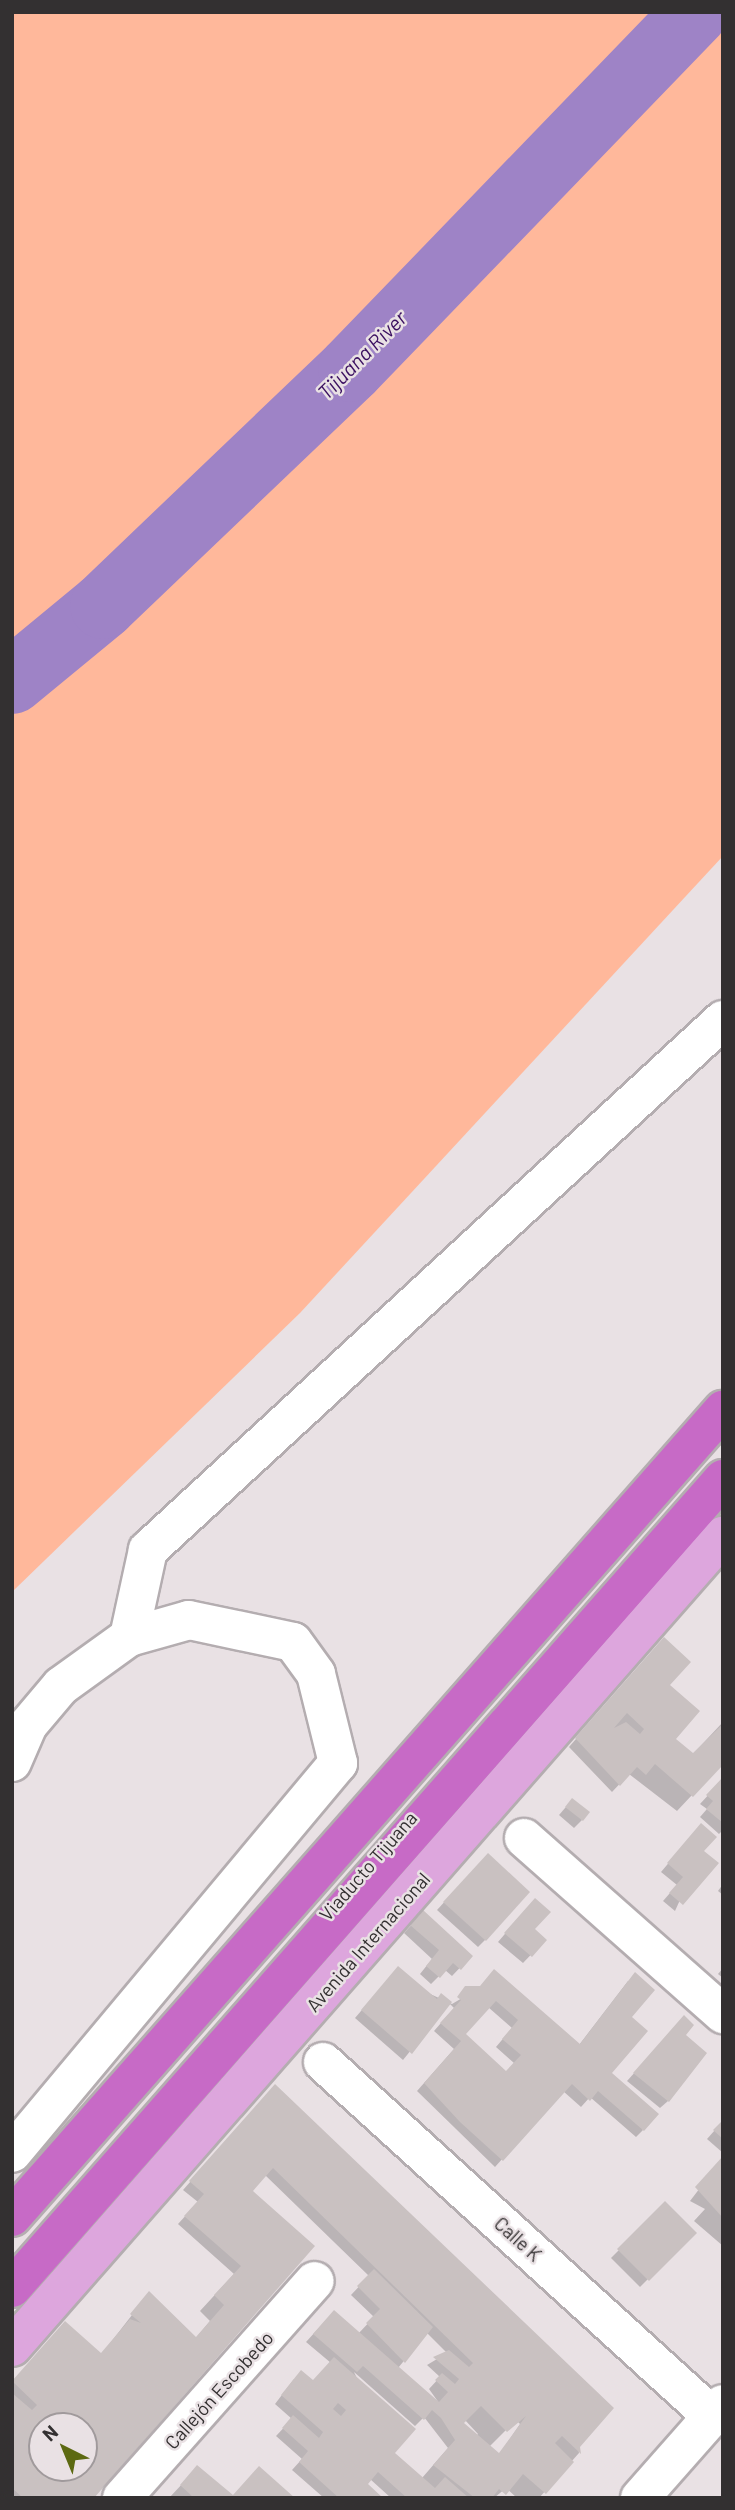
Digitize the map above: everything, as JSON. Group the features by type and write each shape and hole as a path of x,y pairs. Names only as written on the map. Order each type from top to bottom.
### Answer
{"highway":[{"path":"12,2217 723,1410"},
{"name":"Viaducto Tijuana","path":"12,2246 723,1441"},
{"name":"Viaducto Tijuana","path":"12,2269 723,1463"},
{"name":"Avenida Internacional","path":"12,2288 723,1479"}],"main road":[{"name":"Avenida Internacional","path":"12,2347 717,1554"}],"street":[{"path":"129,1637 148,1550 723,1020"},
{"path":"12,1762 28,1725 61,1686 129,1637 189,1620 293,1642 316,1674 338,1763 12,2153"},
{"path":"524,1838 723,2014"},
{"name":"Calle K","path":"323,2062 717,2410"},
{"name":"Callejón Escobedo","path":"122,2498 315,2281"},
{"path":"640,2498 717,2410"}],"shaded area":[{"path":"12,12 723,12 723,856 300,1313 12,1592"}],"building":[{"path":"664,1637 691,1662 670,1685 700,1711 676,1739 693,1753 723,1724 723,1765 693,1797 655,1764 646,1775 637,1767 620,1786 575,1738","holes":["627,1713 644,1729 640,1734 626,1722 614,1728"]},
{"path":"723,1777 723,1823 706,1809 713,1801 706,1795"},
{"path":"572,1798 590,1812 583,1821 565,1807"},
{"path":"701,1823 717,1837 704,1851 719,1863 683,1905 669,1893 683,1877 667,1863"},
{"path":"488,1853 530,1892 486,1941 443,1902"},
{"path":"535,1898 551,1912 535,1929 547,1940 532,1957 504,1933"},
{"path":"423,1910 473,1956 461,1970 453,1963 440,1978 426,1966 439,1950 410,1925"},
{"path":"398,1966 437,1999 441,1993 452,2002 412,2054 361,2010"},
{"path":"494,1969 580,2044 635,1972 655,1990 632,2017 648,2031 612,2073 659,2114 644,2131 598,2091 590,2101 572,2084 503,2161 460,2122 424,2083 461,2041 440,2023 461,2000 457,1997 465,1986 480,1986","holes":["496,2001 518,2020 502,2039 521,2055 506,2071 466,2034"]},
{"path":"684,2015 694,2025 686,2035 707,2053 669,2102 633,2073"},
{"path":"275,2084 614,2408 580,2447 581,2454 562,2436 555,2443 574,2462 546,2494 523,2474 506,2495 499,2489 492,2498 475,2498 433,2465 455,2440 441,2418 432,2410 424,2420 363,2366 357,2372 313,2334 334,2310 439,2402 448,2392 435,2380 442,2373 455,2384 459,2379 433,2357 449,2350 469,2367 473,2363 273,2168 253,2191 315,2246 94,2498 23,2498 12,2488 12,2393 32,2410 37,2405 12,2381 65,2321 101,2353 130,2319 141,2323 130,2314 149,2291 196,2337 224,2305 214,2295 241,2266 184,2216 204,2194 189,2181","holes":["481,2406 507,2432 526,2416 499,2453 464,2423"]},
{"path":"723,2120 723,2139 713,2130"},
{"path":"723,2156 723,2218 695,2187"},
{"path":"665,2201 697,2233 649,2281 617,2249"},
{"path":"374,2269 433,2327 405,2363 366,2323 380,2309 357,2286"},
{"path":"334,2357 416,2429 395,2453 435,2488 445,2477 469,2498 407,2498 378,2472 368,2484 383,2498 339,2498 299,2462 308,2451 282,2428 293,2415 319,2438 323,2432 281,2395 301,2370 313,2380","holes":["338,2403 346,2410 341,2416 333,2409"]},
{"path":"197,2465 233,2495 259,2466 295,2498 194,2498 180,2485"}],"waterway":[{"name":"Tijuana River","path":"12,681 103,606 351,369 696,12"}]}
